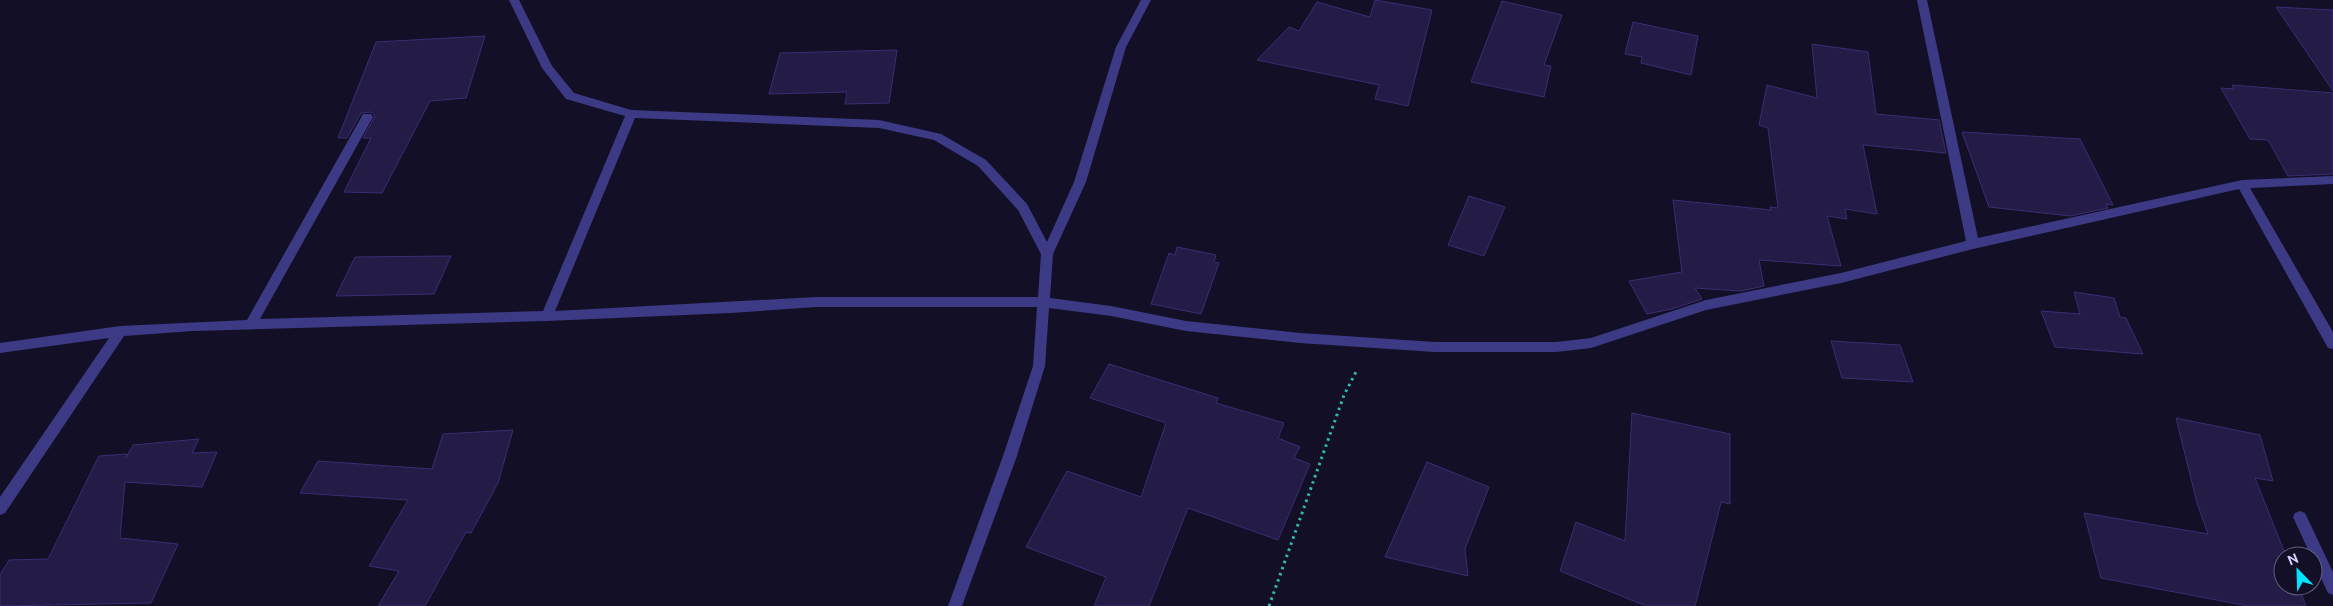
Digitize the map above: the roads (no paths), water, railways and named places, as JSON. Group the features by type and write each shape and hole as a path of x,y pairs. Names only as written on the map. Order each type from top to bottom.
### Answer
{"street":[{"path":"514,0 547,68 570,96 632,114 879,124 937,137 982,163 1023,207 1047,254"},
{"path":"955,606 1010,456 1039,366 1042,302 1047,254 1080,182 1121,47 1146,0"},
{"path":"1922,0 1974,244"},
{"path":"547,316 632,114"},
{"path":"251,323 367,117"},
{"path":"0,348 120,330 251,323 547,316 731,308 816,302 1042,302 1111,311 1186,326 1300,338 1435,347 1547,347 1591,342 1706,305 1841,278 1974,244 2242,184 2333,180"},
{"path":"2242,184 2333,344"},
{"path":"0,508 120,330"},
{"path":"2300,517 2333,588"}]}
